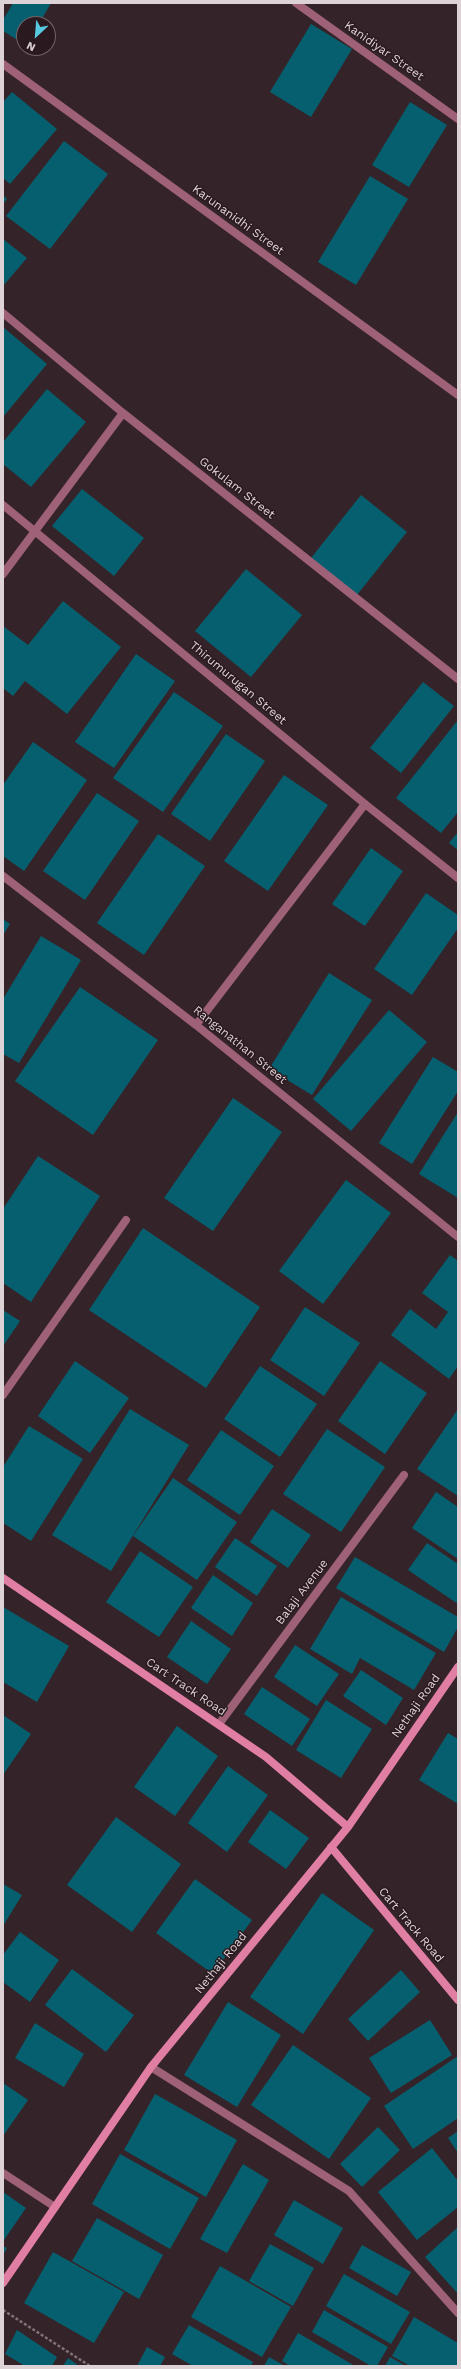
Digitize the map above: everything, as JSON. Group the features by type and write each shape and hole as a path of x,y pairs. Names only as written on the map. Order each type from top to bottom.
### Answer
{"street":[{"name":"Kanidiyar Street","path":"296,3 458,119"},
{"name":"Karunanidhi Street","path":"3,64 458,395"},
{"name":"Gokulam Street","path":"3,313 123,413 458,678"},
{"path":"3,574 123,413"},
{"name":"Thirumurugan Street","path":"3,505 365,804 458,878"},
{"path":"196,1026 365,804"},
{"name":"Ranganathan Street","path":"3,876 196,1026 458,1237"},
{"path":"3,1395 126,1220"},
{"name":"Balaji Avenue","path":"219,1724 404,1475"},
{"name":"Cart Track Road","path":"3,1578 266,1757 348,1827"},
{"name":"Nethaji Road","path":"5,2281 151,2067 348,1827 458,1667"},
{"name":"Cart Track Road","path":"331,1847 458,2000"},
{"path":"151,2067 349,2191 458,2313"},
{"path":"3,2173 55,2207"}],"path":[{"path":"3,2310 90,2366"}],"building":[{"path":"13,3 51,3 44,16 16,16 16,39 3,31 3,20"},
{"path":"311,24 352,49 311,117 270,92"},
{"path":"12,92 57,129 10,184 3,178 3,102"},
{"path":"410,102 447,125 409,187 372,165"},
{"path":"64,141 108,174 50,249 6,216"},
{"path":"370,176 408,199 356,285 318,262"},
{"path":"3,195 7,199 3,204"},
{"path":"3,239 27,258 3,286"},
{"path":"3,327 47,364 3,417"},
{"path":"47,389 86,422 31,487 3,464 3,442"},
{"path":"82,489 144,538 114,576 52,526"},
{"path":"361,495 407,532 357,595 311,558"},
{"path":"246,569 302,615 251,677 195,631"},
{"path":"63,601 121,647 67,714 25,681 13,696 3,688 3,626 28,645"},
{"path":"136,654 175,681 114,768 75,742"},
{"path":"423,682 454,706 401,773 370,748"},
{"path":"174,692 223,726 163,812 113,778"},
{"path":"458,720 458,812 441,833 396,798"},
{"path":"226,734 265,761 210,841 171,814"},
{"path":"33,742 87,780 24,871 3,856 3,785"},
{"path":"284,775 328,805 268,891 224,861"},
{"path":"97,793 139,821 85,900 43,871"},
{"path":"458,832 458,850 449,843"},
{"path":"158,834 205,866 144,955 97,923"},
{"path":"371,848 403,871 365,926 332,904"},
{"path":"426,893 458,915 458,928 412,995 374,969"},
{"path":"3,919 10,924 3,935"},
{"path":"41,936 81,960 19,1063 3,1054 3,999"},
{"path":"329,973 372,1000 312,1095 269,1069"},
{"path":"80,987 158,1040 93,1135 15,1081"},
{"path":"389,1010 427,1042 351,1131 313,1099"},
{"path":"433,1057 458,1072 458,1091 412,1164 379,1143"},
{"path":"233,1098 282,1132 213,1231 164,1198"},
{"path":"458,1112 458,1198 419,1174"},
{"path":"38,1156 100,1196 31,1302 3,1283 3,1209"},
{"path":"346,1180 391,1213 323,1304 279,1271"},
{"path":"143,1228 260,1307 206,1388 89,1310"},
{"path":"450,1255 458,1261 458,1366 449,1379 391,1335 410,1309 436,1329 448,1312 422,1293"},
{"path":"305,1307 360,1343 324,1396 270,1360"},
{"path":"3,1310 20,1321 3,1346"},
{"path":"75,1361 129,1398 90,1453 38,1416"},
{"path":"380,1361 427,1393 385,1454 338,1421"},
{"path":"260,1366 317,1404 280,1457 224,1419"},
{"path":"130,1409 189,1445 111,1571 52,1535"},
{"path":"458,1409 458,1496 417,1469"},
{"path":"29,1426 83,1459 31,1541 3,1523 3,1467"},
{"path":"327,1429 385,1467 341,1532 283,1494"},
{"path":"221,1430 274,1466 240,1515 187,1480"},
{"path":"173,1478 237,1522 197,1580 133,1536"},
{"path":"436,1492 458,1507 458,1559 412,1528"},
{"path":"272,1509 311,1535 288,1568 250,1542"},
{"path":"235,1538 277,1566 257,1596 215,1567"},
{"path":"427,1543 458,1564 458,1604 408,1570"},
{"path":"140,1551 193,1587 159,1637 106,1602"},
{"path":"355,1557 458,1617 458,1627 444,1652 336,1588"},
{"path":"213,1575 253,1603 232,1636 191,1608"},
{"path":"341,1597 436,1653 414,1690 360,1658 352,1674 310,1649"},
{"path":"3,1607 69,1646 37,1702 3,1682"},
{"path":"191,1621 231,1649 207,1684 167,1657"},
{"path":"295,1645 339,1674 317,1706 274,1677"},
{"path":"361,1670 403,1698 386,1725 343,1696"},
{"path":"262,1687 310,1719 292,1746 244,1714"},
{"path":"326,1700 372,1729 341,1778 296,1750"},
{"path":"3,1715 31,1734 3,1775"},
{"path":"177,1726 218,1756 175,1816 134,1787"},
{"path":"448,1733 458,1739 458,1804 419,1780"},
{"path":"228,1766 268,1795 227,1852 188,1823"},
{"path":"270,1810 309,1838 286,1869 248,1842"},
{"path":"116,1817 181,1864 132,1932 67,1885"},
{"path":"195,1879 252,1920 213,1974 156,1933"},
{"path":"3,1884 22,1895 3,1926"},
{"path":"322,1893 374,1930 303,2034 250,1997"},
{"path":"20,1932 59,1960 30,2002 3,1982 3,1955"},
{"path":"72,1969 134,2015 106,2052 45,2005"},
{"path":"401,1970 420,1992 368,2041 348,2019"},
{"path":"228,2002 281,2035 237,2107 184,2075"},
{"path":"430,2020 452,2055 391,2093 369,2058"},
{"path":"35,2023 84,2054 64,2087 15,2058"},
{"path":"293,2045 371,2098 329,2159 251,2105"},
{"path":"458,2056 458,2118 413,2149 384,2106"},
{"path":"3,2083 28,2100 3,2136"},
{"path":"155,2094 237,2140 206,2197 124,2150"},
{"path":"378,2127 400,2150 362,2187 340,2164"},
{"path":"458,2131 458,2153 448,2138"},
{"path":"432,2148 458,2181 458,2207 417,2240 378,2192"},
{"path":"120,2154 199,2198 170,2249 92,2204"},
{"path":"243,2164 269,2180 227,2253 200,2239"},
{"path":"3,2192 26,2208 4,2240 3,2239"},
{"path":"294,2200 343,2228 323,2264 274,2235"},
{"path":"97,2218 163,2255 139,2299 72,2261"},
{"path":"458,2227 458,2294 425,2257"},
{"path":"270,2244 314,2268 293,2306 249,2281"},
{"path":"362,2245 411,2272 397,2296 349,2268"},
{"path":"3,2246 7,2248 3,2255"},
{"path":"53,2252 124,2292 94,2343 24,2303"},
{"path":"220,2266 291,2307 262,2357 191,2317"},
{"path":"344,2274 410,2312 391,2344 326,2306"},
{"path":"324,2310 388,2347 377,2366 371,2366 312,2332"},
{"path":"414,2317 458,2343 458,2366 410,2366 392,2356"},
{"path":"189,2325 253,2362 251,2366 193,2366 172,2354"},
{"path":"17,2330 57,2357 52,2366 25,2366 5,2354"},
{"path":"298,2333 355,2366 290,2366 282,2361"},
{"path":"147,2347 165,2357 160,2366 137,2366"},
{"path":"269,2357 285,2366 264,2366"},
{"path":"390,2357 406,2366 385,2366"},
{"path":"68,2358 79,2366 63,2366"}]}
